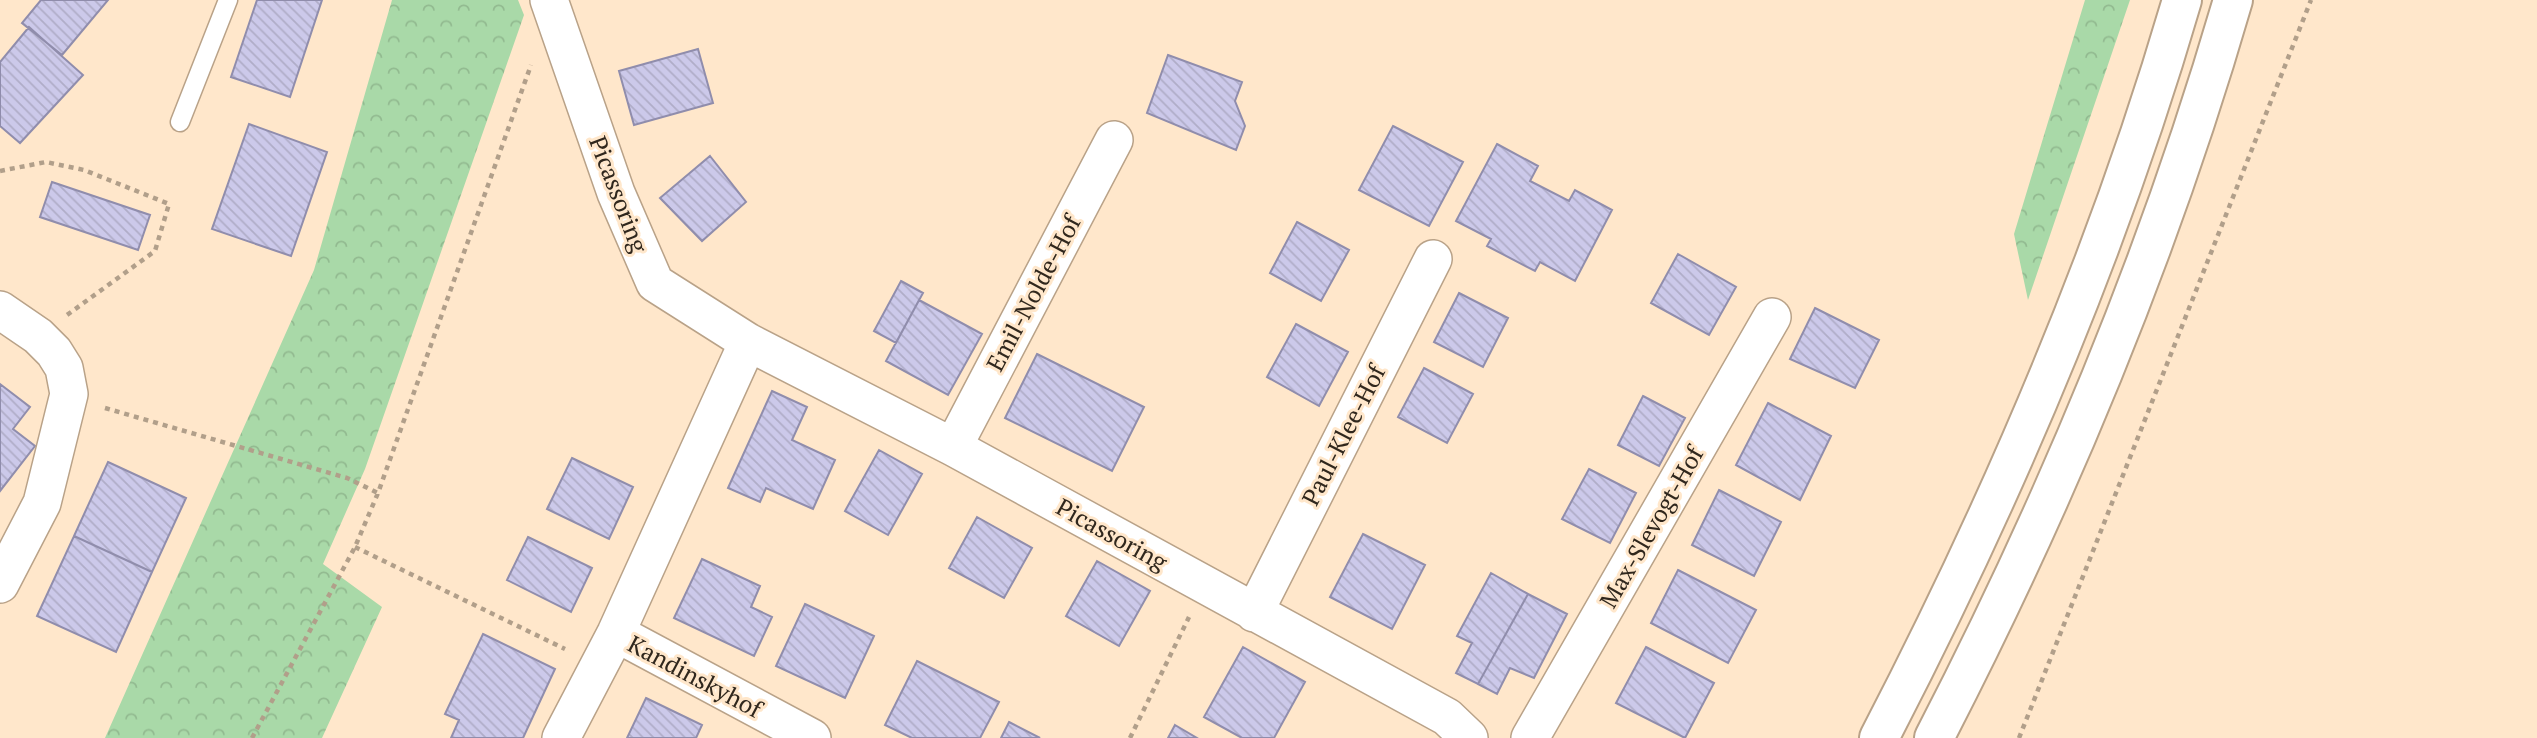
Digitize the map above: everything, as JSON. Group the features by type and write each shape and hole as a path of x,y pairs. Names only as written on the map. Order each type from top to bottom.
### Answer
{"highway":[{"path":"1879,738 1916,667 2024,430 2111,215 2182,0"},
{"path":"1934,738 1968,673 2071,451 2108,360 2139,283 2233,0"}],"street":[{"name":"Picassoring","path":"551,4 615,193 655,283 748,342 953,447 1447,717 1469,738"},
{"name":"Emil-Nolde-Hof","path":"953,447 1114,141"},
{"name":"Paul-Klee-Hof","path":"1254,613 1433,259"},
{"path":"0,310 38,336 64,368 69,394 43,503 0,584"},
{"name":"Max-Slevogt-Hof","path":"1531,738 1772,317"},
{"path":"561,738 607,649 748,342"},
{"name":"Kandinskyhof","path":"607,649 812,738"}],"lane":[{"path":"180,122 228,0"}],"path":[{"path":"2019,738 2311,0"},
{"path":"252,738 355,547 378,493 551,4"},
{"path":"0,171 46,162 84,170 169,204 155,251 38,336"},
{"path":"69,394 111,411 347,478 378,493"},
{"path":"355,547 607,649"},
{"path":"1130,738 1208,586"}],"green space":[{"path":"392,0 518,0 524,15 365,469 323,564 382,607 322,738 105,738 314,270"},
{"path":"2085,0 2130,0 2028,300 2014,234"}],"building":[{"path":"41,0 108,0 62,55 22,23"},
{"path":"257,0 322,0 290,97 231,77"},
{"path":"29,27 83,75 20,143 0,126 0,62"},
{"path":"698,49 713,103 634,125 619,71"},
{"path":"1168,55 1242,82 1235,101 1245,126 1236,150 1147,113"},
{"path":"249,124 327,152 291,256 212,229"},
{"path":"1393,126 1463,162 1429,226 1359,190"},
{"path":"1497,144 1538,166 1530,181 1569,201 1575,190 1612,210 1575,281 1540,262 1535,271 1487,246 1491,239 1456,221"},
{"path":"710,156 746,202 702,241 660,198"},
{"path":"52,182 150,215 138,250 40,217"},
{"path":"1297,222 1349,250 1321,301 1270,273"},
{"path":"1678,254 1736,287 1709,335 1651,303"},
{"path":"901,281 923,293 896,343 874,331"},
{"path":"1459,293 1508,318 1483,367 1434,342"},
{"path":"919,300 982,334 948,395 886,361"},
{"path":"1815,308 1879,340 1855,388 1790,359"},
{"path":"1296,324 1348,352 1319,406 1267,377"},
{"path":"1037,354 1144,407 1112,471 1005,418"},
{"path":"1424,368 1473,394 1447,443 1398,417"},
{"path":"0,384 30,407 13,429 35,446 0,491"},
{"path":"772,391 807,407 792,440 835,460 813,509 766,488 760,502 728,488"},
{"path":"1643,396 1685,418 1659,466 1618,445"},
{"path":"1768,403 1831,436 1800,500 1736,465"},
{"path":"879,450 922,474 888,535 845,511"},
{"path":"572,458 633,487 609,539 547,509"},
{"path":"108,462 186,498 152,572 74,536"},
{"path":"1589,469 1636,493 1610,543 1562,519"},
{"path":"1719,490 1781,522 1754,576 1692,545"},
{"path":"977,517 1032,548 1004,598 949,568"},
{"path":"1363,534 1425,565 1392,629 1330,597"},
{"path":"74,536 152,572 116,652 37,616"},
{"path":"528,537 592,568 571,612 507,580"},
{"path":"702,559 760,586 751,607 772,617 754,656 674,618"},
{"path":"1097,561 1150,591 1119,646 1066,616"},
{"path":"1678,570 1756,610 1728,663 1651,623"},
{"path":"1491,573 1528,594 1478,684 1456,673 1472,643 1457,636"},
{"path":"1528,594 1567,614 1534,678 1510,668 1497,694 1478,684"},
{"path":"805,604 874,636 845,698 776,666"},
{"path":"483,634 555,669 523,738 451,738 459,720 445,714"},
{"path":"1243,647 1305,682 1274,738 1242,738 1204,717"},
{"path":"1646,647 1714,683 1685,738 1616,703"},
{"path":"917,661 999,702 980,738 912,738 885,725"},
{"path":"646,698 702,725 696,738 627,738"},
{"path":"1009,722 1040,738 1001,738"},
{"path":"1175,725 1197,738 1168,738"}]}
